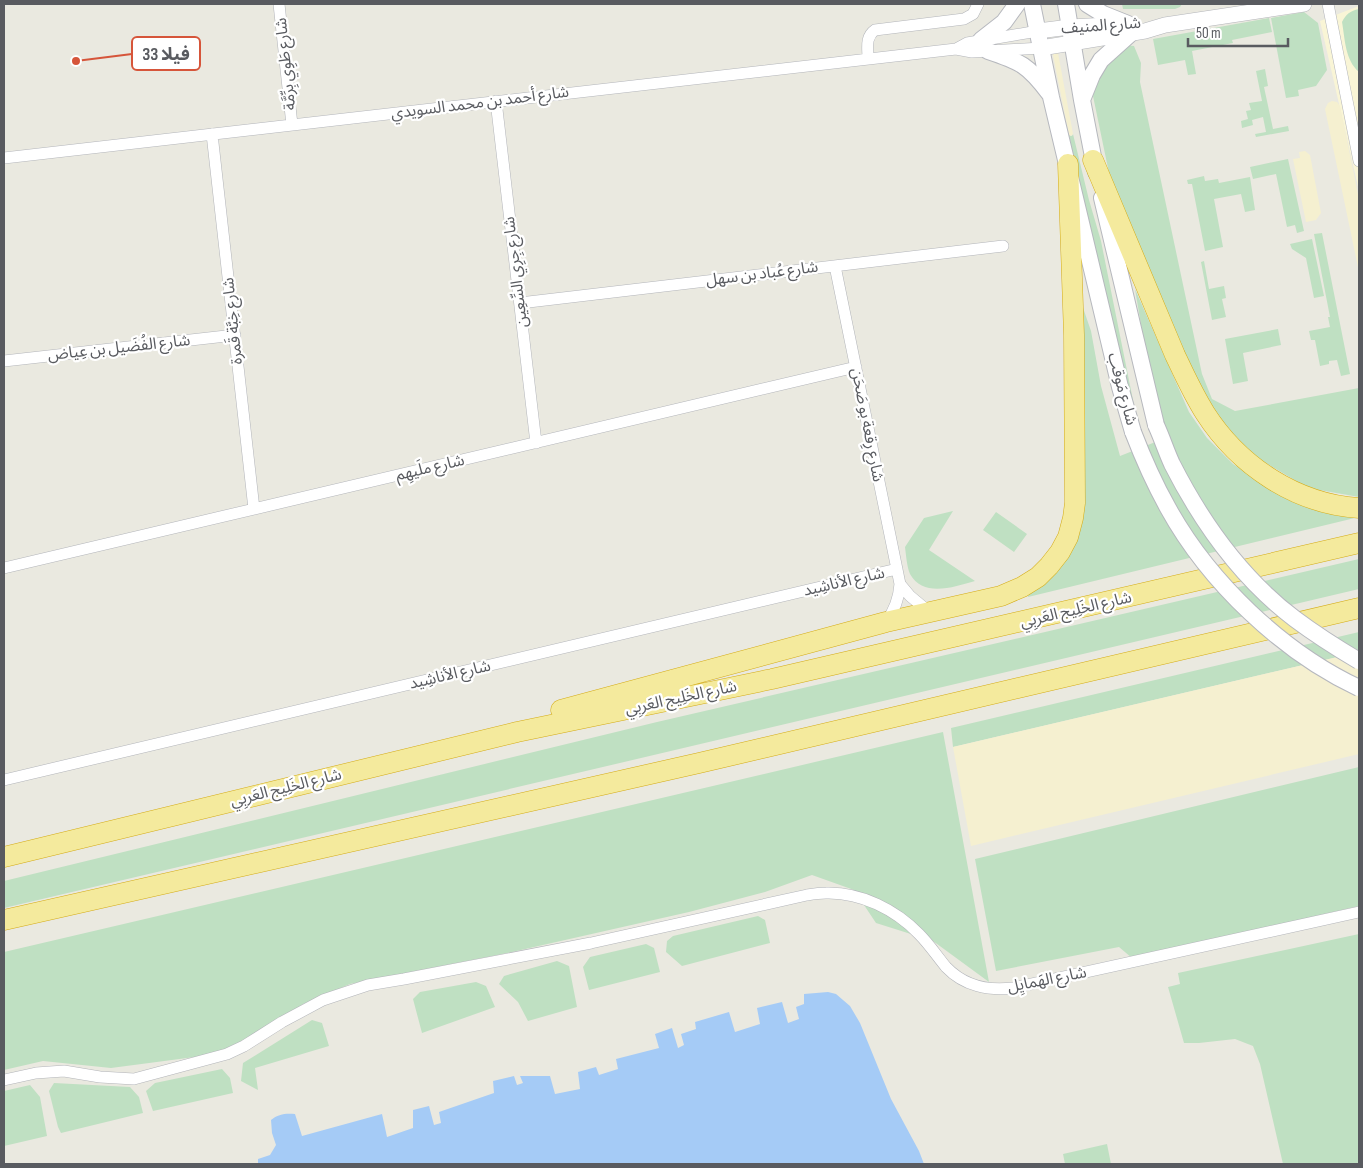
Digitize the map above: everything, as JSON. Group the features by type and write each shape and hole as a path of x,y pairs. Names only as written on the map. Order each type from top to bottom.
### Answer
{"highway":[{"path":"1093,160 1188,384 1205,414 1248,463 1276,483 1308,498 1341,506 1359,508"},
{"path":"517,732 528,722 542,716 886,622 1000,596 1022,587 1038,577 1049,566 1060,552 1068,537 1075,503 1074,335 1068,164"},
{"name":"شارع الخَلِيج العَربِي","path":"4,857 517,732 781,677 1359,543"},
{"path":"4,920 689,765 1359,608"}],"main road":[{"path":"1017,4 985,46 1024,66 1037,77 1052,97"},
{"name":"شارع مَوقب","path":"1032,4 1120,387 1133,432 1149,471 1168,509 1191,545 1247,609 1279,637 1314,662 1359,688"},
{"name":"شارع مَوقب","path":"1066,4 1093,160 1156,425 1171,462 1190,498 1211,531 1264,592 1294,618 1326,641 1359,661"},
{"path":"1082,100 1092,75 1101,60 1129,29 1087,4"}],"street":[{"name":"شارع طَوِي بِرِّمَّة","path":"279,4 292,125"},
{"path":"868,59 868,39 871,32 964,19 973,14 978,4"},
{"name":"شارع المنيف","path":"1038,31 1071,35 1129,29 1144,31 1165,25 1304,4"},
{"path":"1328,4 1359,161"},
{"name":"شارع أحمد بن محمد السويدي","path":"985,46 1038,31"},
{"name":"شارع المنيف","path":"1041,48 1071,35"},
{"name":"شارع أحمد بن محمد السويدي","path":"4,158 956,49 967,43 985,46 1041,48"},
{"name":"شارع جِرِي السِّعِين","path":"496,101 536,443"},
{"name":"شارع خِبَّة قَمرة","path":"212,134 254,509"},
{"name":"شارع عُباد بن سهل","path":"520,303 1003,246"},
{"name":"شارع رِقعة بو صَحَن","path":"835,266 900,584 898,599 886,622"},
{"name":"شارع الفُضَيل بن عِياض","path":"4,361 235,335"},
{"name":"شارع ملَيهِم","path":"4,568 856,367"},
{"name":"شارع الأناشِيد","path":"4,780 897,570"},
{"path":"900,584 928,612"},
{"name":"شارع الهَمايِل","path":"4,1080 36,1073 64,1071 100,1077 134,1079 227,1054 323,1000 368,985 591,943 807,895 845,894 878,904 908,923 956,975 966,982 989,989 1023,986 1359,912"}],"shaded area":[{"path":"1359,6 1359,191 1320,21"}],"green space":[{"path":"1122,4 1182,4 1175,9 1123,9"},
{"path":"1359,9 1359,72 1348,55 1342,22 1349,13"},
{"path":"1304,12 1318,23 1327,70 1316,86 1298,90 1299,96 1286,98 1271,18"},
{"path":"1269,18 1272,32 1232,40 1233,43 1192,51 1196,74 1188,75 1185,60 1158,65 1153,39"},
{"path":"1123,45 1134,46 1141,63 1140,82 1202,374 1212,399 1235,411 1359,388 1359,497 1308,488 1247,452 1206,411 1109,173 1093,96 1098,73"},
{"path":"1265,69 1268,86 1264,87 1273,129 1288,126 1289,131 1256,137 1255,134 1266,132 1263,117 1252,120 1253,125 1242,128 1241,121 1248,119 1246,111 1251,110 1249,103 1262,101 1256,71"},
{"path":"1073,134 1101,241 1141,440 1120,372 1069,135 1072,136"},
{"path":"1288,159 1304,231 1297,233 1295,225 1287,227 1276,174 1253,179 1250,167"},
{"path":"1204,176 1205,181 1218,179 1219,183 1250,177 1255,210 1245,212 1241,194 1214,199 1223,247 1205,251 1192,184 1188,184 1187,180"},
{"path":"1322,233 1350,374 1341,376 1337,360 1329,361 1329,364 1320,366 1315,340 1311,340 1309,331 1330,327 1328,317 1330,317 1314,234"},
{"path":"1312,239 1324,296 1314,298 1306,258 1292,249 1290,244"},
{"path":"1204,261 1209,289 1224,286 1226,298 1222,299 1226,317 1212,320 1201,262"},
{"path":"1135,289 1189,412 1207,438 1233,464 1271,489 1359,517 1028,597 1029,591 1066,557 1081,302 1091,331 1101,386 1120,456 1168,437 1151,385"},
{"path":"1278,329 1281,345 1243,353 1248,381 1233,384 1225,339"},
{"path":"953,511 929,550 975,581 940,589 923,586 910,574 905,547 924,518"},
{"path":"996,512 1027,534 1014,552 983,530"},
{"path":"1359,559 1359,589 4,908 4,881 657,722"},
{"path":"1359,632 1359,652 953,747 951,728"},
{"path":"943,732 989,982 933,941 876,923 854,890 812,875 765,892 689,912 512,952 350,984 303,1004 249,1041 210,1055 111,1068 43,1061 4,1070 4,952"},
{"path":"1359,767 1359,906 1132,958 1119,947 996,971 975,859"},
{"path":"758,916 765,920 770,943 682,966 666,952 667,941 673,936"},
{"path":"1359,934 1359,1164 1283,1164 1260,1064 1253,1046 1235,1039 1184,1043 1168,987 1180,984 1178,973"},
{"path":"646,944 654,948 660,972 589,990 583,967 590,957"},
{"path":"557,961 569,966 577,1007 528,1021 518,1002 499,984 504,976"},
{"path":"476,982 486,986 495,1007 422,1033 413,999 420,992"},
{"path":"312,1020 322,1023 329,1046 255,1068 258,1090 241,1081 243,1063"},
{"path":"222,1069 230,1078 233,1093 153,1111 146,1091 155,1083"},
{"path":"54,1083 130,1087 139,1097 143,1113 61,1133 49,1091"},
{"path":"30,1085 40,1097 47,1136 4,1146 4,1091"},
{"path":"1107,1144 1111,1164 1065,1164 1063,1154"}],"sand":[{"path":"1054,52 1058,53 1073,134 1071,136 1069,135 1053,55"},
{"path":"1332,101 1337,102 1340,106 1359,199 1359,272 1325,109 1328,103"},
{"path":"1305,151 1310,155 1321,213 1316,220 1306,222 1293,159 1300,158 1299,152"},
{"path":"1359,652 1359,754 971,846 953,747"}],"water":[{"path":"828,992 836,994 850,1006 860,1023 891,1099 924,1164 258,1164 258,1159 270,1155 276,1145 272,1133 271,1120 279,1115 295,1114 302,1136 382,1114 387,1137 413,1128 413,1110 429,1106 434,1125 441,1123 439,1112 494,1093 493,1081 514,1076 517,1085 523,1083 520,1076 550,1076 555,1094 580,1089 578,1072 596,1067 599,1075 618,1069 616,1059 659,1048 655,1034 672,1028 678,1048 684,1045 681,1034 696,1029 695,1022 729,1012 735,1032 760,1024 757,1008 782,1002 788,1023 799,1019 796,1007 804,1004 804,994"}],"place":[{"name":"فيلا 33","path":"76,61"}]}
